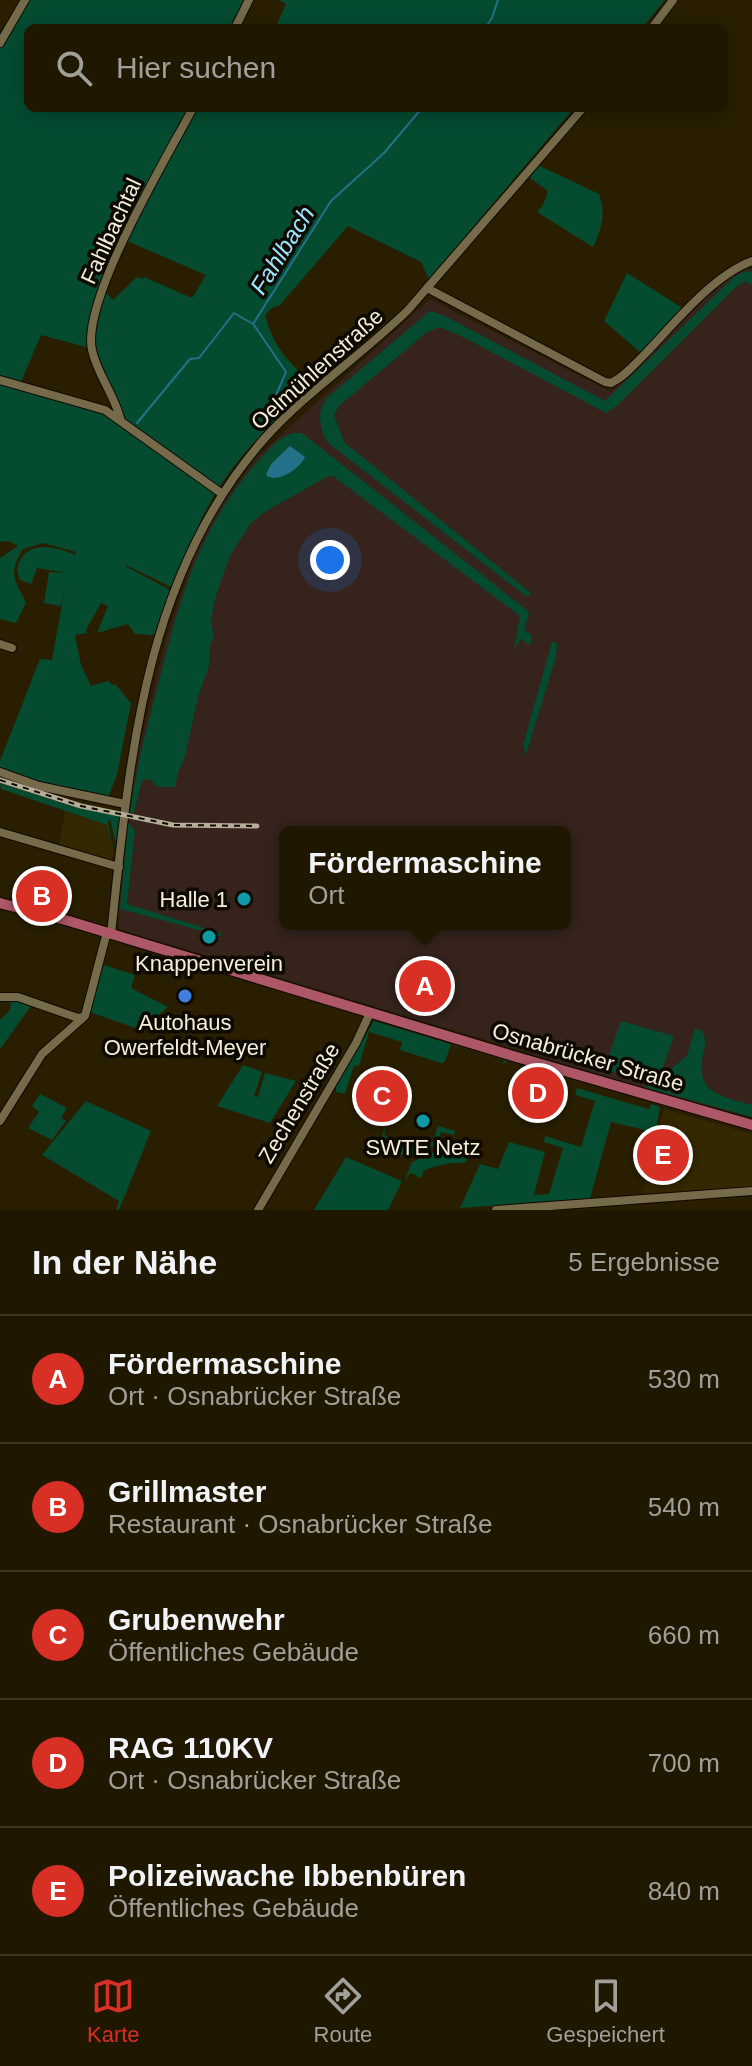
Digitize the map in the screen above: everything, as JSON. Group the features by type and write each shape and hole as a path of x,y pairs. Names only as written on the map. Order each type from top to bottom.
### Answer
{"main road":[{"name":"Osnabrücker Straße","path":"0,903 752,1125"}],"street":[{"path":"0,43 25,0"},
{"path":"237,24 249,0"},
{"path":"655,24 673,0"},
{"name":"Fahlbachtal","path":"120,418 116,402 92,351 91,326 105,281 191,112"},
{"name":"Oelmühlenstraße","path":"85,1016 109,933 129,767 142,707 171,597 191,547 221,493 250,456 286,416 387,331 580,112"},
{"path":"427,288 611,383 637,362 710,288 731,271 752,261"},
{"path":"0,380 105,410 221,493"},
{"path":"0,644 12,648"},
{"path":"0,772 39,786 125,804"},
{"path":"0,832 119,867"},
{"path":"0,996 18,997 78,1018 85,1016"},
{"name":"Zechenstraße","path":"258,1210 356,1043 370,1013"},
{"path":"0,1121 42,1054 85,1016"},
{"path":"496,1210 752,1191"}],"shaded area":[{"path":"745,268 752,270 752,1117 678,1098 119,929 132,777 167,635 197,548 217,511 257,457 430,299 611,392 733,274"},
{"path":"65,811 107,825 114,853 111,860 59,848"},
{"path":"664,1109 752,1134 752,1187 642,1195"}],"green space":[{"path":"27,0 245,0 233,24 24,24 24,112 188,112 103,280 90,348 41,335 20,384 0,378 0,47"},
{"path":"279,0 665,0 645,24 277,24 286,4"},
{"path":"193,112 571,112 429,279 421,262 348,226 280,305 265,315 273,337 284,354 314,385 261,435 227,476 204,514 171,587 125,566 170,590 154,635 135,634 128,624 97,633 108,606 101,603 87,633 75,635 81,665 91,686 108,681 115,684 131,703 117,775 108,797 46,784 0,769 0,761 40,659 52,660 66,581 61,606 44,603 49,572 67,573 37,568 31,584 20,580 19,564 24,554 37,548 52,548 75,555 76,552 43,543 23,549 15,564 14,576 26,603 16,623 0,619 0,558 18,546 9,541 0,542 0,383 122,418 93,351 92,328 103,290 113,300 137,277 144,277 192,298 206,275 127,241"},
{"path":"538,165 599,194 602,221 593,247 537,212 548,191 530,178"},
{"path":"746,271 752,272 752,286 746,281 736,287 619,404 606,413 440,327 427,332 339,406 334,415 344,442 531,593 527,597 327,442 324,436 321,412 329,396 430,311 445,316 605,401 734,277"},
{"path":"627,273 684,309 641,353 604,321"},
{"path":"293,433 302,433 528,611 524,630 531,635 531,644 521,638 514,651 520,616 333,476 327,477 266,511 251,523 230,556 211,620 214,637 210,645 209,666 175,787 158,787 149,779 142,780 134,813 130,813 150,715 192,569 233,493 271,448"},
{"path":"552,642 557,643 556,657 526,755 523,745"},
{"path":"0,783 68,805 122,817 117,848 110,819 114,853 107,825 1,789"},
{"path":"128,822 135,830 127,904 221,933 221,936 120,909"},
{"path":"104,965 135,975 131,988 168,1007 141,1030 90,1012"},
{"path":"11,999 31,1006 0,1049 0,1020 10,1010"},
{"path":"374,1021 451,1044 445,1062 400,1050 402,1042 369,1032 359,1066 354,1065 345,1094 336,1092 336,1086"},
{"path":"621,1021 674,1036 662,1071 653,1080 636,1080 604,1069"},
{"path":"695,1028 702,1031 705,1037 702,1068 707,1086 721,1096 752,1105 752,1117 644,1087 665,1079 672,1068 687,1056"},
{"path":"243,1065 262,1072 254,1096 258,1097 265,1073 296,1081 270,1123 217,1106"},
{"path":"577,1088 649,1109 651,1104 660,1107 656,1129 650,1128 649,1131 611,1122 590,1199 460,1208 480,1164 498,1169 509,1142 545,1152 534,1195 549,1194 563,1148 544,1142 545,1136 581,1147 595,1101 575,1095"},
{"path":"40,1094 67,1108 61,1118 66,1121 52,1140 28,1128 39,1112 32,1106"},
{"path":"86,1101 151,1131 119,1210 116,1210 119,1201 42,1155"},
{"path":"388,1118 384,1135 414,1147 417,1138 433,1142 438,1126 455,1131 454,1135 441,1132 437,1144 408,1157 379,1145"},
{"path":"447,1146 447,1151 467,1157 470,1153 465,1163 433,1167 423,1171 422,1177 418,1178 410,1173 404,1182 412,1162"},
{"path":"346,1157 402,1181 388,1210 314,1210"}],"water":[{"path":"290,446 305,457 284,476 268,477 266,474 272,463"}],"waterway":[{"name":"Fahlbach","path":"488,24 498,0"},
{"name":"Fahlbach","path":"137,423 190,359 199,358 234,313 253,324 331,201 384,153 419,112"},
{"path":"254,325 286,372 273,402"}],"railway":[{"path":"0,780 81,806 173,825 257,826"}],"place":[{"name":"Grillmaster","path":"42,896"},
{"name":"Halle 1","path":"244,899"},
{"name":"Knappenverein","path":"209,937"},
{"name":"Fördermaschine","path":"425,986"},
{"name":"Autohaus Owerfeldt-Meyer","path":"185,996"},
{"name":"RAG 110KV","path":"538,1093"},
{"name":"Grubenwehr","path":"382,1096"},
{"name":"SWTE Netz","path":"423,1121"},
{"name":"Polizeiwache Ibbenbüren","path":"663,1155"}]}
